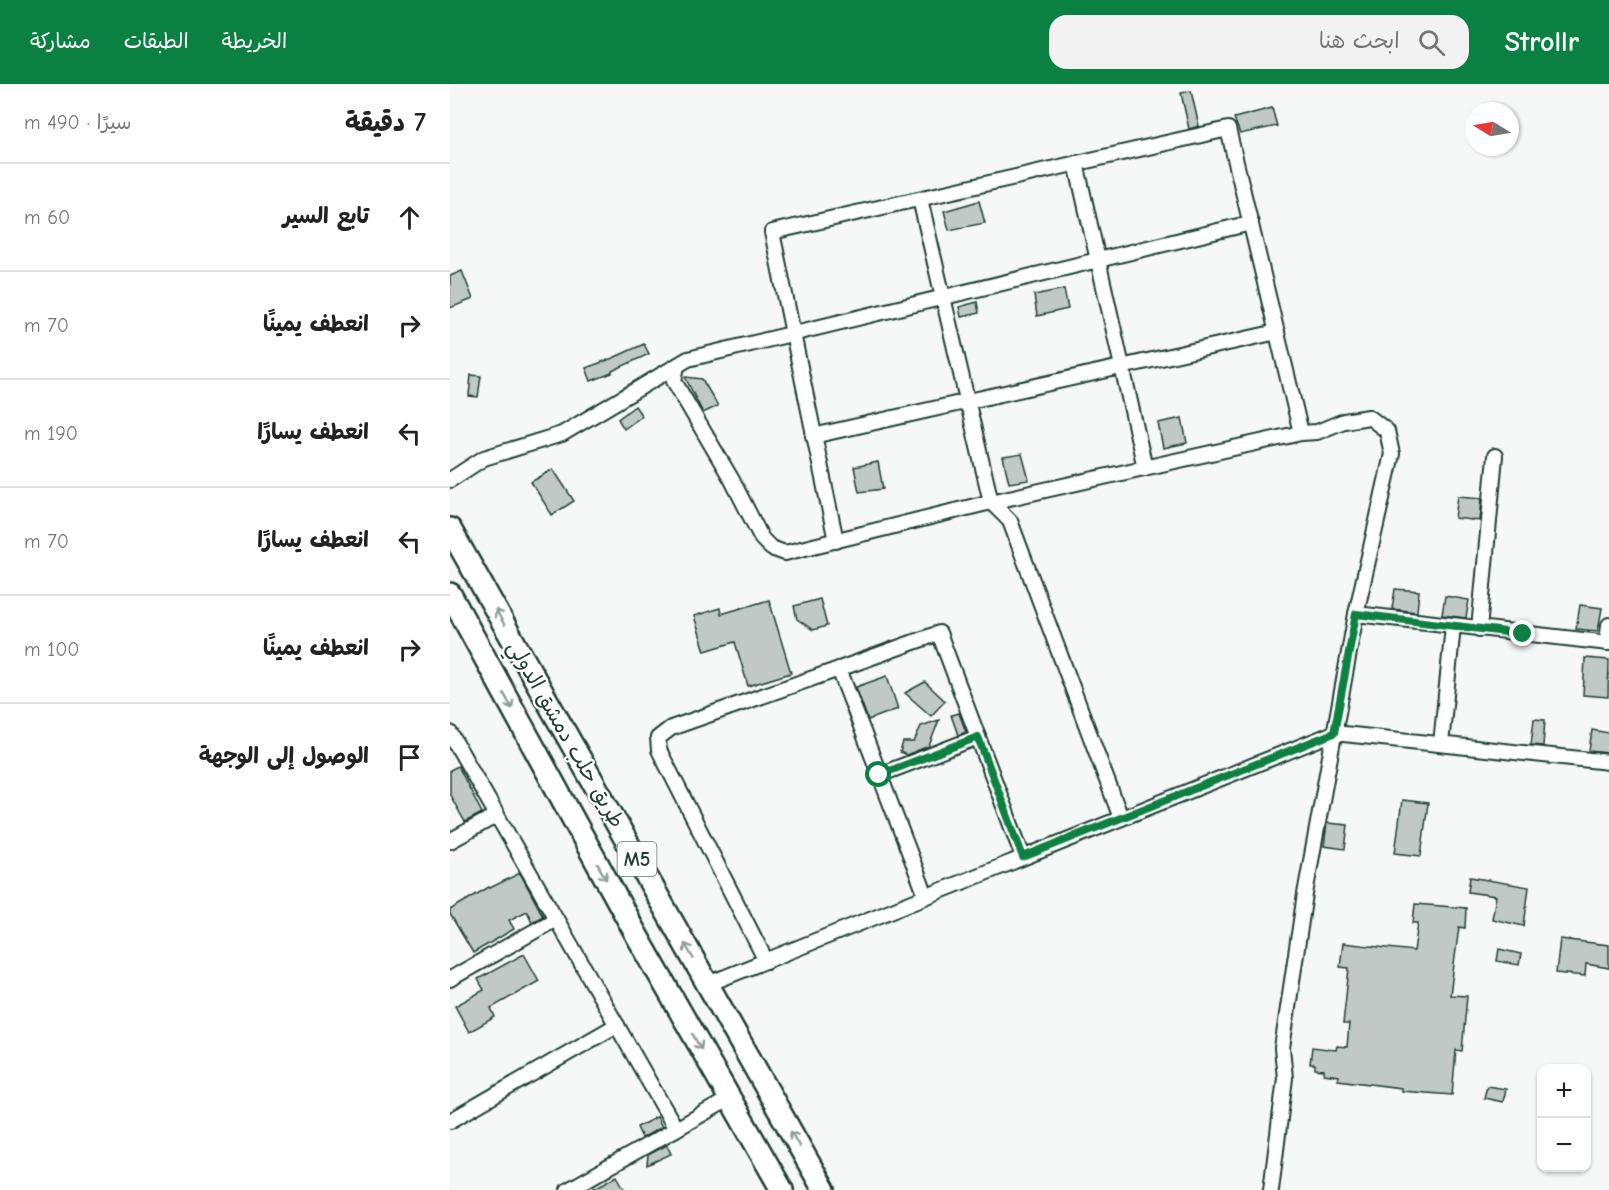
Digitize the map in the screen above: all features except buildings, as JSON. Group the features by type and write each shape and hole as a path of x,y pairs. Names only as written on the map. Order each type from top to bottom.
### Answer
{"highway":[{"name":"طريق حلب دمشق الدولي","path":"450,529 824,1190"},
{"name":"طريق حلب دمشق الدولي","path":"450,594 636,934 782,1190"}],"street":[{"path":"836,541 791,334 772,232 1228,129 1301,433"},
{"path":"1076,163 1145,468"},
{"path":"920,198 991,502 1010,521 1121,818"},
{"path":"450,480 484,458 562,434 688,359 1251,223"},
{"path":"813,436 1277,332"},
{"path":"677,366 674,381 732,480 762,539 771,548 785,553 991,502 1301,433 1317,432 1344,421 1369,417 1387,431 1392,454 1356,614 1305,894 1282,1048 1285,1078 1271,1190"},
{"path":"1479,629 1495,456"},
{"path":"1356,614 1608,643 1609,625"},
{"path":"1441,744 1453,626"},
{"path":"766,961 659,750 658,738 670,728 939,633 1023,857"},
{"path":"839,669 926,896"},
{"path":"450,733 676,1129"},
{"path":"708,984 1334,733 1609,762"},
{"path":"879,775 978,737"},
{"path":"450,841 497,814"},
{"path":"450,979 556,919"},
{"path":"450,1121 617,1024"},
{"path":"568,1190 729,1099"}],"route":[{"path":"879,775 978,737 1023,857 1334,733 1356,614 1523,634"}]}
